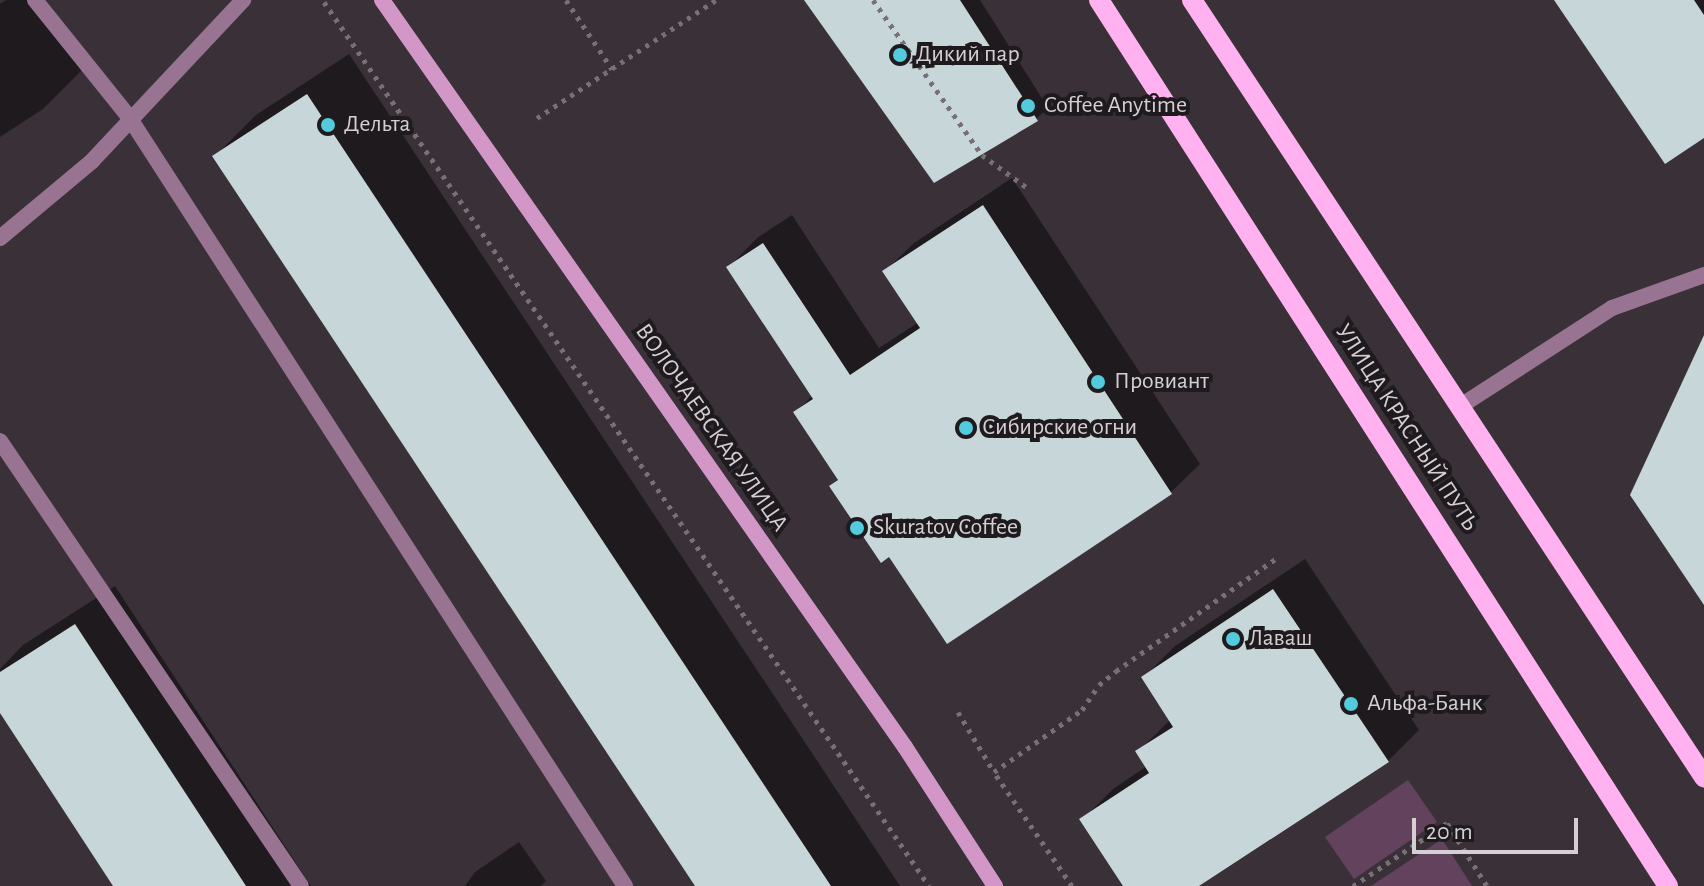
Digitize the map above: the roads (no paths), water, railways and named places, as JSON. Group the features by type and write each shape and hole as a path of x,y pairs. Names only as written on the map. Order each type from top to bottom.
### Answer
{"main road":[{"name":"УЛИЦА КРАСНЫЙ ПУТЬ","path":"1099,0 1668,886"},
{"path":"1192,0 1704,777"}],"street":[{"path":"35,0 129,117 625,886"},
{"path":"0,238 92,161 129,117 243,0"},
{"name":"ВОЛОЧАЕВСКАЯ УЛИЦА","path":"382,0 896,734 995,886"},
{"path":"1459,407 1612,308 1704,275"},
{"path":"0,441 301,886"}],"place":[{"name":"Дикий пар","path":"900,55"},
{"name":"Coffee Anytime","path":"1028,106"},
{"name":"Дельта","path":"328,125"},
{"name":"Провиант","path":"1098,382"},
{"name":"Сибирские огни","path":"966,428"},
{"name":"Skuratov Coffee","path":"857,528"},
{"name":"Лаваш","path":"1233,639"},
{"name":"Альфа-Банк","path":"1351,704"}]}
